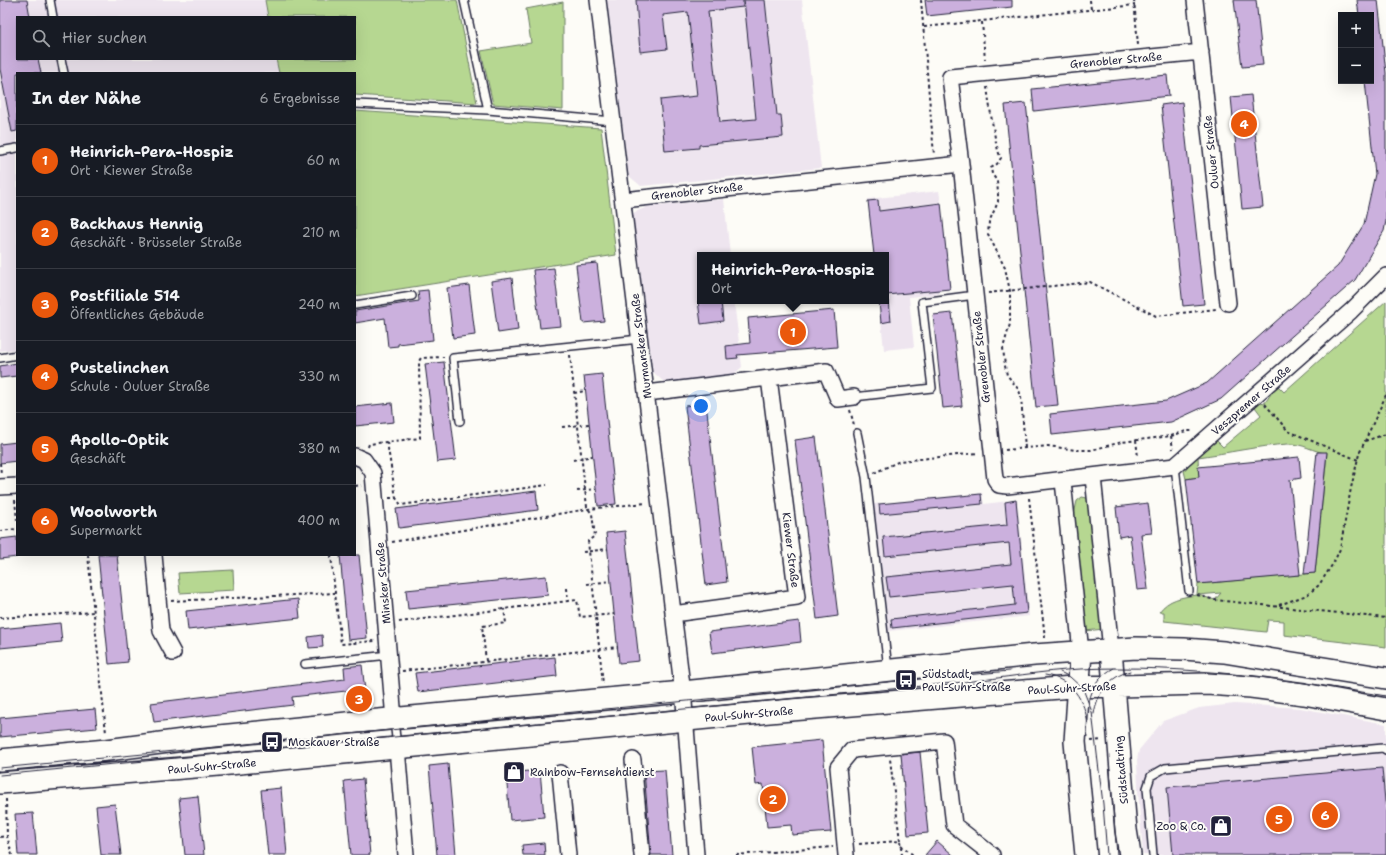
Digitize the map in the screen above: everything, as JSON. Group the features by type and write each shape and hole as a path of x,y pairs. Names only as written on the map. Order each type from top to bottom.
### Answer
{"street":[{"name":"Murmansker Straße","path":"598,0 683,692"},
{"name":"Ouluer Straße","path":"1195,0 1224,306"},
{"name":"Grenobler Straße","path":"1063,481 1007,486 999,485 995,479 962,164 950,77 986,72 1201,52"},
{"name":"Grenobler Straße","path":"623,200 962,164"},
{"name":"Veszpremer Straße","path":"1175,461 1258,394 1351,311 1386,276"},
{"path":"647,394 826,371 838,399 850,397"},
{"name":"Kiewer Straße","path":"673,614 797,597 769,378"},
{"name":"Minsker Straße","path":"360,458 373,473 375,484 394,719"},
{"path":"1086,855 1075,742 1080,686 1081,652 1063,481 1093,477 1175,461"},
{"path":"1093,477 1111,650"},
{"path":"154,556 160,631 173,653"},
{"path":"0,760 394,719 683,692 888,669 1111,650 1162,648 1224,652 1386,678"},
{"name":"Südstadtring","path":"1111,650 1126,830 1130,855"},
{"name":"Paul-Suhr-Straße","path":"3,783 173,770 686,720 1080,686 1207,684 1251,687 1304,694 1386,709"},
{"path":"683,692 696,855"},
{"path":"846,855 838,767 852,750 944,741 954,825 992,855"},
{"path":"397,748 406,855"},
{"path":"633,760 642,855"},
{"path":"560,773 568,855"}],"lane":[{"path":"50,0 53,16"},
{"path":"464,0 488,110"},
{"path":"61,60 64,72"},
{"path":"356,104 488,110 614,121"},
{"path":"0,151 16,148"},
{"path":"850,397 932,388 922,302 975,295"},
{"path":"356,304 412,296"},
{"path":"460,421 453,358 640,339"},
{"path":"0,358 16,355"},
{"path":"857,433 866,477 888,669"},
{"path":"1175,461 1189,591"},
{"path":"305,664 389,655"},
{"path":"394,719 397,748"},
{"path":"1153,855 1147,788 1151,776 1165,768 1385,749"}],"path":[{"path":"921,0 935,166"},
{"path":"1090,0 1091,10"},
{"path":"1134,0 1139,58"},
{"path":"924,27 982,22 1135,4"},
{"path":"982,22 986,72 996,140 996,151 1001,158 997,164 990,168 997,181 998,202 989,222 988,234 1005,268 1010,291 1010,324 1003,348 1007,375 1019,390 1021,398 1025,448"},
{"path":"975,295 1090,282 1156,316 1224,306"},
{"path":"569,346 585,490 588,509 592,514 595,536 588,541 603,687"},
{"path":"360,458 369,444 420,438 421,358 450,356 453,358"},
{"path":"574,393 585,391"},
{"path":"1258,394 1272,414 1288,431 1358,460"},
{"path":"1279,605 1307,595 1319,585 1334,562 1340,549 1351,488 1358,460 1386,395"},
{"path":"850,397 857,433"},
{"path":"562,427 589,424"},
{"path":"866,477 900,461 1048,446 1076,450 1091,450 1136,440 1171,436 1186,431 1196,431"},
{"path":"1365,441 1386,434"},
{"path":"1171,436 1175,461"},
{"path":"387,442 396,498 400,504 547,485"},
{"path":"573,460 592,456"},
{"path":"0,463 8,485 16,516"},
{"path":"356,486 375,484 382,499 396,498"},
{"path":"1027,484 1045,642"},
{"path":"577,491 596,489"},
{"path":"386,543 588,509 650,502"},
{"path":"0,531 16,529"},
{"path":"583,552 608,549"},
{"path":"88,556 106,736"},
{"path":"331,556 341,644 380,640"},
{"path":"587,584 611,581"},
{"path":"567,588 568,601"},
{"path":"1189,591 1215,600 1279,605 1386,618"},
{"path":"158,602 335,593"},
{"path":"393,622 577,600 580,617 614,614"},
{"path":"486,661 482,626 506,623 504,609"},
{"path":"0,618 94,612"},
{"path":"398,672 618,647"},
{"path":"1075,742 1118,738"},
{"path":"3,783 7,836 12,855"},
{"path":"0,837 7,836"},
{"path":"900,841 902,855"},
{"path":"901,845 913,855"}],"shaded area":[{"path":"0,0 265,0 268,16 16,16 16,60 276,60 279,72 16,72 16,349 0,351"},
{"path":"607,0 802,0 821,168 641,186 629,176"},
{"path":"939,191 941,203 939,294 909,297 914,347 884,350 879,304 889,304 889,252 874,252 868,199"},
{"path":"724,199 730,252 697,252 697,304 734,304 742,367 732,376 665,383 653,372 633,213 647,207"},
{"path":"982,493 984,504 1017,500 1029,616 889,631 874,504"},
{"path":"1235,704 1300,708 1386,724 1386,855 1143,855 1138,790 1137,760 1139,750 1163,721 1199,708"}],"green space":[{"path":"265,0 457,0 477,103 356,95 356,72 279,72 276,60 356,60 356,16 268,16"},
{"path":"563,2 563,110 493,104 481,51 531,43 526,9"},
{"path":"356,111 601,128 616,255 356,296"},
{"path":"1386,301 1386,647 1284,635 1284,621 1268,620 1266,632 1164,621 1164,612 1159,612 1171,601 1197,595 1198,584 1315,573 1327,453 1293,444 1266,446 1198,457 1199,477 1186,479 1184,471 1193,460 1217,441 1223,447 1261,415 1255,407 1260,402 1265,403 1278,386 1284,392","holes":["1221,593 1215,600 1198,595"]},
{"path":"1082,497 1087,498 1091,504 1104,629 1085,631 1073,519 1077,501"},
{"path":"233,570 234,590 180,593 178,573"}],"building":[{"path":"0,0 27,0 30,16 16,16 16,60 38,60 41,72 16,72 16,131 12,132 0,69"},
{"path":"636,0 743,0 743,7 708,11 720,122 756,119 744,0 765,0 777,115 781,115 783,137 699,145 699,148 665,151 660,100 697,96 688,12 663,15 667,49 640,52"},
{"path":"925,0 1012,0 1012,7 927,16"},
{"path":"1234,0 1256,0 1263,65 1242,67"},
{"path":"1357,0 1378,0 1386,73 1386,221 1384,231 1355,280 1221,399 1171,422 1052,435 1050,414 1166,401 1207,383 1338,266 1364,224 1375,174 1365,84 1374,84 1374,12 1359,12"},
{"path":"1167,75 1169,96 1034,111 1032,89"},
{"path":"1251,95 1263,207 1242,209 1231,97"},
{"path":"1182,102 1204,304 1183,306 1161,105"},
{"path":"1026,103 1058,405 1036,407 1005,105"},
{"path":"878,200 879,211 941,203 950,289 889,295 889,252 874,252 868,201"},
{"path":"597,263 604,321 583,323 576,265"},
{"path":"554,268 561,326 540,328 533,270"},
{"path":"512,278 518,330 498,333 491,281"},
{"path":"469,285 475,335 453,338 447,288"},
{"path":"428,290 433,340 398,344 398,346 388,347 385,318 356,323 356,311 419,301 418,291"},
{"path":"889,301 891,321 881,323 879,304 889,304"},
{"path":"698,304 721,304 723,321 701,324"},
{"path":"834,310 837,347 737,355 738,358 727,359 726,346 750,343 748,318"},
{"path":"952,313 962,406 943,408 933,315"},
{"path":"444,362 456,460 437,462 425,364"},
{"path":"16,363 16,376 0,378 0,366"},
{"path":"602,374 616,504 598,506 584,376"},
{"path":"392,403 394,422 356,426 356,407"},
{"path":"706,403 727,582 706,585 685,406"},
{"path":"816,437 838,616 817,619 795,440"},
{"path":"16,442 16,461 0,463 0,444"},
{"path":"1317,452 1327,452 1315,573 1304,574"},
{"path":"1299,457 1301,478 1290,480 1300,575 1198,584 1186,479 1199,477 1198,467"},
{"path":"536,491 538,510 399,528 396,509"},
{"path":"981,494 982,504 880,514 879,504"},
{"path":"1016,500 1027,613 892,628 891,619 1015,605 1013,584 889,597 886,577 1011,564 1009,543 885,556 883,537 1007,525 1005,502"},
{"path":"1148,503 1152,533 1141,534 1148,589 1137,590 1130,535 1119,537 1116,507"},
{"path":"625,531 639,661 619,663 606,533"},
{"path":"16,537 17,557 0,559 0,539"},
{"path":"359,555 367,638 348,640 340,556"},
{"path":"98,556 117,556 128,662 109,664"},
{"path":"546,576 548,595 408,609 406,590"},
{"path":"298,599 300,618 188,630 186,611"},
{"path":"799,621 801,642 712,653 709,632"},
{"path":"60,623 62,642 0,648 0,629"},
{"path":"322,635 323,647 309,648 308,637"},
{"path":"555,657 557,676 418,692 415,673"},
{"path":"362,665 366,700 348,702 346,691 292,697 293,705 154,722 151,703 345,679 344,667"},
{"path":"95,709 97,728 0,737 0,718"},
{"path":"822,740 831,832 792,835 791,825 767,827 763,784 756,785 752,747"},
{"path":"920,752 928,833 908,835 901,754"},
{"path":"448,764 456,855 437,855 429,766"},
{"path":"1382,768 1386,812 1386,855 1173,855 1167,787"},
{"path":"540,770 544,817 510,820 506,773"},
{"path":"665,770 672,855 651,855 644,771"},
{"path":"363,779 370,855 351,855 344,781"},
{"path":"281,788 287,855 268,855 261,790"},
{"path":"198,796 204,855 185,855 179,798"},
{"path":"115,804 121,855 101,855 96,806"},
{"path":"33,813 37,855 18,855 15,814"},
{"path":"937,841 953,855 925,855"},
{"path":"544,843 545,855 523,855 522,845"}],"tram line":[{"path":"1089,702 1092,691 1097,682 1114,668"},
{"path":"0,775 964,682 1081,669 1158,669 1234,674 1386,696"},
{"path":"0,768 841,686 1010,671"},
{"path":"1094,714 1098,699 1105,687 1116,677 1130,671"},
{"path":"1060,672 1070,677 1083,689 1092,712 1103,804 1107,855"},
{"path":"1045,675 1063,681 1076,692 1084,707 1088,725"},
{"path":"1110,769 1117,855"}],"place":[{"name":"Pustelinchen","path":"1244,124"},
{"name":"Heinrich-Pera-Hospiz","path":"793,332"},
{"name":"Südstadt, Paul-Suhr-Straße","path":"906,680"},
{"name":"Postfiliale 514","path":"359,699"},
{"name":"Moskauer Straße","path":"272,742"},
{"name":"Rainbow-Fernsehdienst","path":"514,772"},
{"name":"Backhaus Hennig","path":"773,799"},
{"name":"Woolworth","path":"1325,815"},
{"name":"Apollo-Optik","path":"1279,819"},
{"name":"Zoo & Co.","path":"1221,826"}]}
